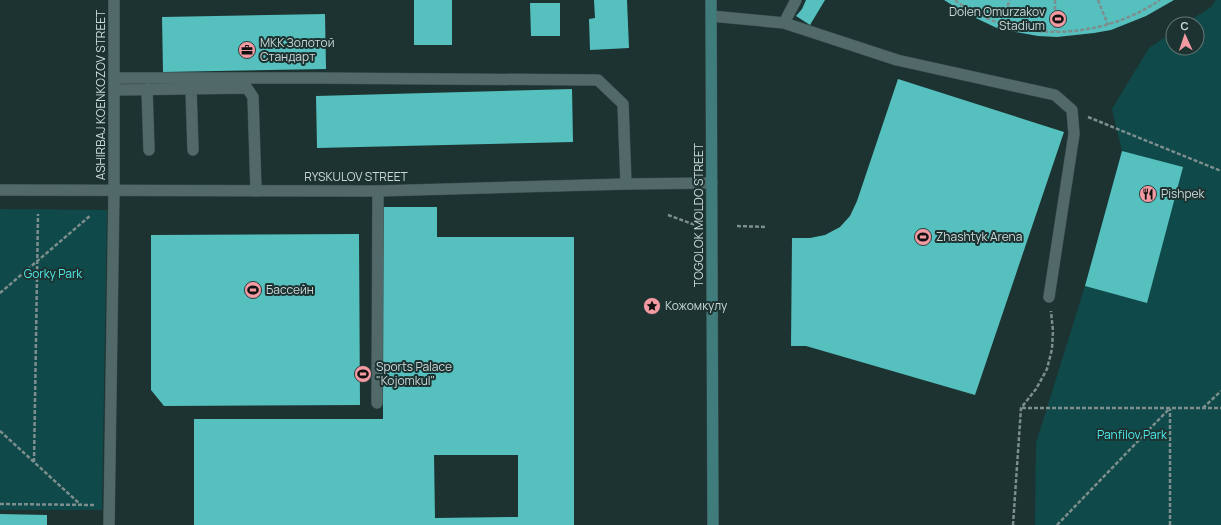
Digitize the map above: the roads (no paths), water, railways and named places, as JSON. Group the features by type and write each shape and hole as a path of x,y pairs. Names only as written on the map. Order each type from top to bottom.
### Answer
{"main road":[{"name":"TOGOLOK MOLDO STREET","path":"711,0 713,525"}],"street":[{"name":"ASHIRBAJ KOENKOZOV STREET","path":"109,525 114,190 114,0"},
{"path":"784,23 796,0"},
{"path":"711,16 784,23 897,60 1055,94 1072,110 1074,134 1049,297"},
{"path":"114,78 598,80 622,104 626,184"},
{"path":"114,90 247,88 253,97 256,191"},
{"path":"147,89 149,150"},
{"path":"191,89 193,150"},
{"name":"RYSKULOV STREET","path":"0,190 378,191 712,183"},
{"path":"377,403 378,191"}],"place":[{"name":"Dolen Omurzakov Stadium","path":"1058,19"},
{"name":"МКК Золотой Стандарт","path":"247,50"},
{"name":"Pishpek","path":"1148,194"},
{"name":"Zhashtyk Arena","path":"923,237"},
{"name":"Бассейн","path":"253,290"},
{"name":"Кожомкулу","path":"652,306"},
{"name":"Sports Palace \"Kojomkul\"","path":"363,374"}],"park label":[{"name":"Gorky Park","path":"53,274"},
{"name":"Panfilov Park","path":"1132,435"}]}
